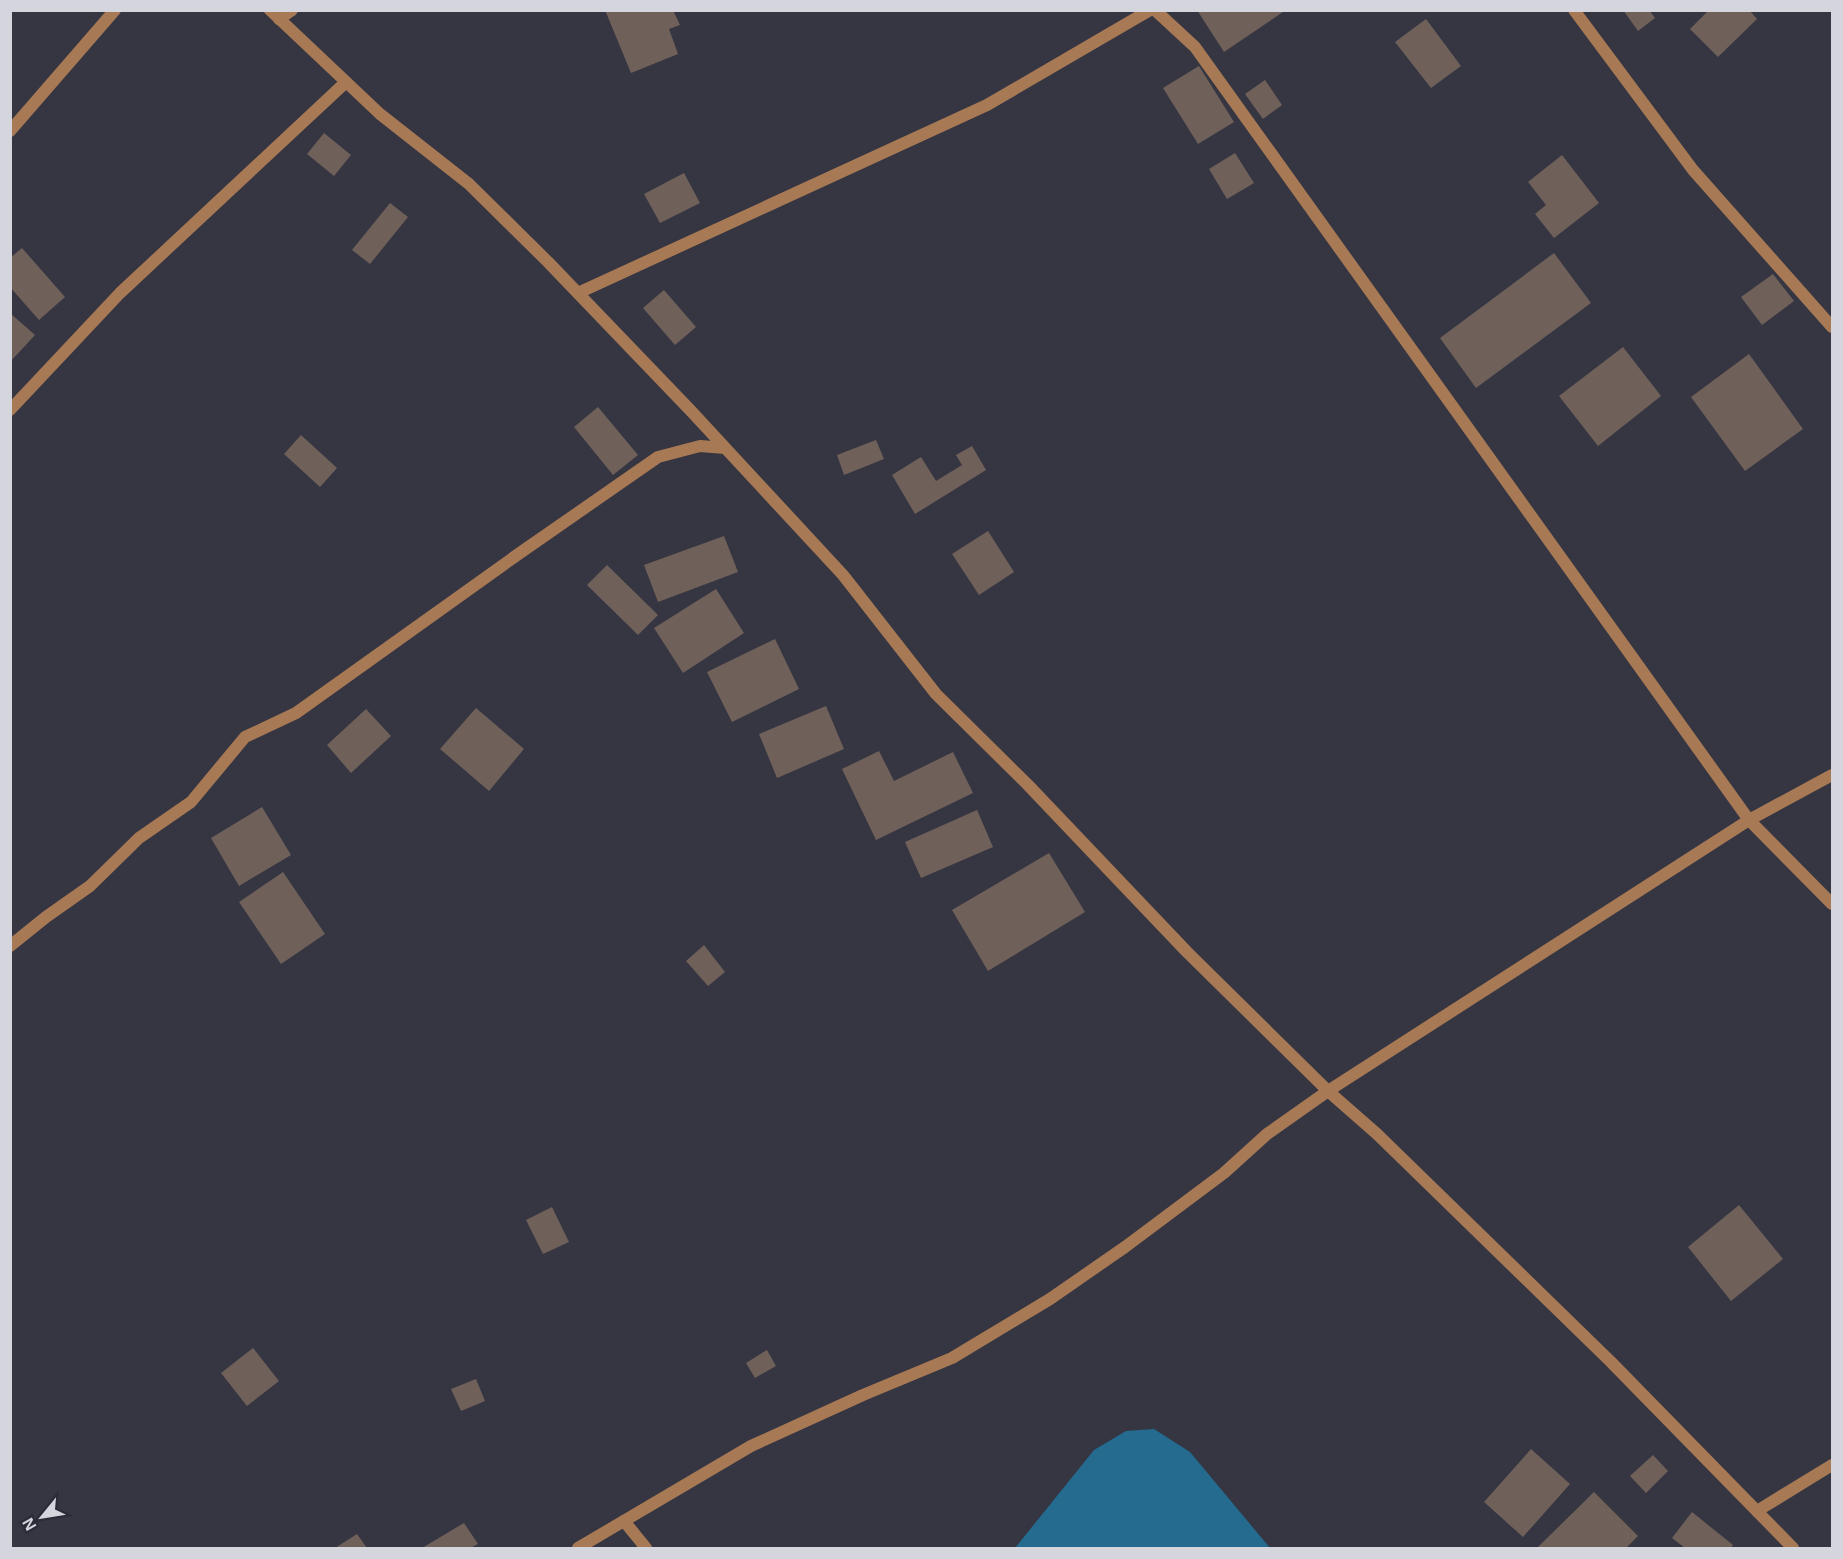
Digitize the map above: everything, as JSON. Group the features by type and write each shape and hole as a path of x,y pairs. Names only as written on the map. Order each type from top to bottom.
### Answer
{"street":[{"path":"10,132 116,10"},
{"path":"274,15 292,10"},
{"path":"578,293 987,105 1150,10"},
{"path":"1155,10 1195,47 1749,820 1833,904"},
{"path":"1574,10 1693,170 1833,327"},
{"path":"274,15 380,114 469,184 578,293 843,575 936,694 1028,785 1186,952 1603,1354 1793,1548"},
{"path":"10,410 120,293 346,82"},
{"path":"10,946 90,885 139,838 191,802 245,737 296,713 658,457 700,447 725,448"},
{"path":"578,1548 751,1446 863,1395 952,1358 1050,1299 1125,1247 1224,1173 1267,1134 1328,1091 1749,820 1833,775"},
{"path":"1757,1511 1833,1466"},
{"path":"624,1521 646,1548"}],"water":[{"path":"1154,1429 1190,1452 1270,1548 1015,1548 1094,1450 1126,1431"}],"building":[{"path":"605,10 673,10 680,25 669,29 678,54 631,73"},
{"path":"1197,10 1282,10 1283,12 1224,52"},
{"path":"1623,10 1649,10 1655,18 1638,31"},
{"path":"1709,10 1749,10 1757,19 1718,57 1690,29"},
{"path":"1426,19 1461,66 1431,88 1395,42"},
{"path":"1199,66 1234,122 1198,144 1163,88"},
{"path":"1265,80 1282,105 1263,119 1245,94"},
{"path":"324,133 351,155 334,176 307,154"},
{"path":"1235,153 1254,183 1227,199 1209,169"},
{"path":"1562,155 1599,203 1554,238 1535,214 1546,205 1528,182"},
{"path":"684,173 700,203 660,223 644,194"},
{"path":"390,203 408,217 370,264 352,250"},
{"path":"22,248 65,297 39,320 10,287 10,258"},
{"path":"1554,253 1591,303 1476,388 1440,338"},
{"path":"1773,274 1794,301 1762,325 1741,297"},
{"path":"664,290 696,327 675,345 643,308"},
{"path":"10,313 35,335 10,362"},
{"path":"1623,347 1661,396 1598,446 1559,396"},
{"path":"1749,354 1803,429 1745,471 1691,397"},
{"path":"598,407 638,455 613,475 574,427"},
{"path":"301,435 337,468 320,487 284,454"},
{"path":"876,440 884,459 844,475 837,455"},
{"path":"972,446 986,470 915,514 892,475 921,457 936,481 962,465 956,455"},
{"path":"988,531 1014,572 979,595 952,554"},
{"path":"724,536 738,572 658,602 644,565"},
{"path":"607,565 658,615 638,635 587,585"},
{"path":"716,589 744,633 683,673 654,628"},
{"path":"775,639 799,689 732,722 707,672"},
{"path":"826,706 844,749 777,778 759,734"},
{"path":"476,708 524,749 489,791 440,749"},
{"path":"366,709 391,736 351,773 327,745"},
{"path":"879,751 894,781 953,752 973,793 876,840 842,769"},
{"path":"262,807 291,855 239,886 211,838"},
{"path":"977,810 993,847 921,878 905,842"},
{"path":"1049,853 1085,912 988,971 952,910"},
{"path":"283,872 325,934 281,964 239,902"},
{"path":"704,945 725,972 708,986 686,961"},
{"path":"1739,1205 1783,1259 1731,1301 1688,1247"},
{"path":"552,1207 569,1242 543,1254 526,1220"},
{"path":"253,1348 279,1381 247,1406 221,1373"},
{"path":"767,1350 776,1366 755,1378 746,1363"},
{"path":"476,1379 485,1401 461,1411 451,1389"},
{"path":"1531,1449 1570,1484 1523,1537 1484,1502"},
{"path":"1653,1455 1668,1471 1646,1493 1630,1476"},
{"path":"1594,1492 1638,1536 1626,1548 1537,1548"},
{"path":"1692,1512 1733,1545 1731,1548 1685,1548 1672,1538"},
{"path":"464,1523 478,1544 470,1548 422,1548"},
{"path":"357,1534 367,1548 335,1548"}]}
